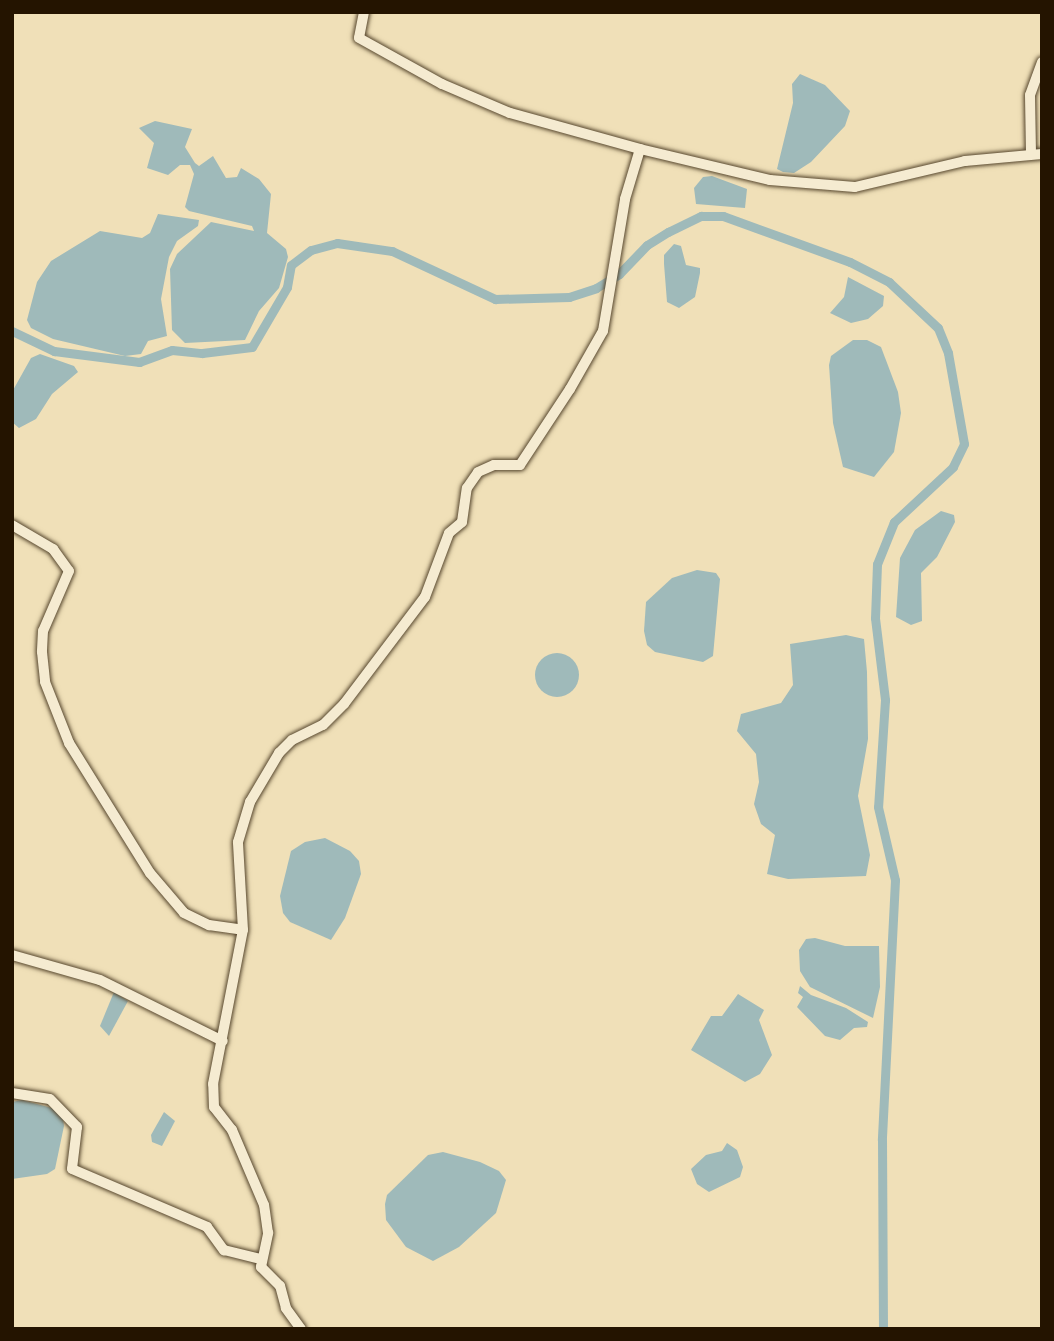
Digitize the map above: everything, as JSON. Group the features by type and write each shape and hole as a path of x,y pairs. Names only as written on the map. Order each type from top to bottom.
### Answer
{"street":[{"path":"364,12 359,38 442,84 510,113 640,149 770,180 855,187 965,161 1036,153 1030,94 1042,62"},
{"path":"260,1259 268,1233 264,1206 232,1130 214,1107 213,1084 243,930 238,842 250,802 279,754 292,740 323,725 344,704 425,597 449,533 462,522 467,488 478,472 494,465 520,465 603,331 625,199 640,149"},
{"path":"12,525 53,548 69,571 43,631 43,652 45,682 69,743 150,873 184,913 209,925 243,930"},
{"path":"12,955 100,980 223,1041"},
{"path":"12,1093 50,1099 77,1127 72,1169 207,1227 224,1250 260,1259 301,1329"}],"water":[{"path":"800,74 825,85 850,111 845,126 811,162 794,173 783,172 777,169 793,103 792,84"},
{"path":"155,121 192,129 185,147 199,166 213,156 226,178 237,177 241,168 259,179 271,194 267,233 286,249 288,257 279,288 259,311 245,340 185,343 172,330 170,269 177,254 211,222 254,231 252,226 189,211 185,207 194,174 190,165 180,165 168,175 147,168 154,143 139,128"},
{"path":"712,176 747,189 745,208 696,204 694,188 703,177"},
{"path":"158,214 199,220 198,226 177,241 169,257 161,299 167,336 148,341 141,354 125,356 53,339 31,328 27,320 37,282 51,261 100,231 142,238 150,233"},
{"path":"674,244 681,246 686,265 700,268 695,297 679,308 667,302 664,264 664,255"},
{"path":"848,277 884,296 883,306 868,319 851,323 830,313 844,297"},
{"path":"853,340 867,340 881,347 898,392 901,413 894,452 874,477 843,467 833,423 829,365 831,356"},
{"path":"40,354 74,366 78,372 52,394 36,419 19,428 12,422 12,392 31,358"},
{"path":"941,511 954,515 955,522 937,557 921,573 922,621 911,625 896,617 900,558 915,530"},
{"path":"697,570 716,573 720,579 713,656 703,662 655,652 647,645 644,631 646,602 672,578"},
{"path":"846,635 864,639 867,672 868,739 858,796 870,855 866,876 788,879 767,874 775,835 761,824 754,804 759,782 756,754 737,731 741,714 781,703 793,685 790,644"},
{"path":"557,653 566,654 573,659 578,666 578,684 573,691 566,696 557,697 548,696 541,691 536,684 535,675 536,666 541,659 548,654"},
{"path":"325,838 350,851 359,861 361,874 345,918 331,940 290,922 283,913 280,896 291,851 305,842"},
{"path":"815,938 845,946 879,946 880,987 873,1018 810,987 800,971 799,950 806,939"},
{"path":"800,986 811,995 846,1008 868,1022 867,1027 854,1028 840,1040 825,1036 797,1007 803,997 798,993"},
{"path":"114,992 128,1001 109,1036 100,1026"},
{"path":"738,994 764,1010 759,1020 772,1055 760,1074 745,1082 691,1050 711,1016 722,1016"},
{"path":"22,1100 52,1108 63,1118 64,1126 55,1169 47,1174 12,1179 12,1102"},
{"path":"164,1112 175,1121 162,1146 152,1142 151,1135"},
{"path":"727,1143 737,1150 743,1167 740,1177 709,1192 697,1184 691,1169 706,1155 722,1151"},
{"path":"443,1152 480,1162 499,1171 506,1180 496,1213 459,1247 433,1261 406,1247 386,1220 385,1204 387,1195 428,1155"}],"waterway":[{"path":"12,331 54,351 139,362 172,350 202,353 252,347 287,287 291,265 311,250 337,243 392,251 495,299 569,297 596,288 619,274 647,245 701,216 723,216 850,262 889,282 938,328 948,353 964,444 953,467 894,522 877,564 875,618 885,700 878,807 895,880 882,1140 883,1329"}]}
